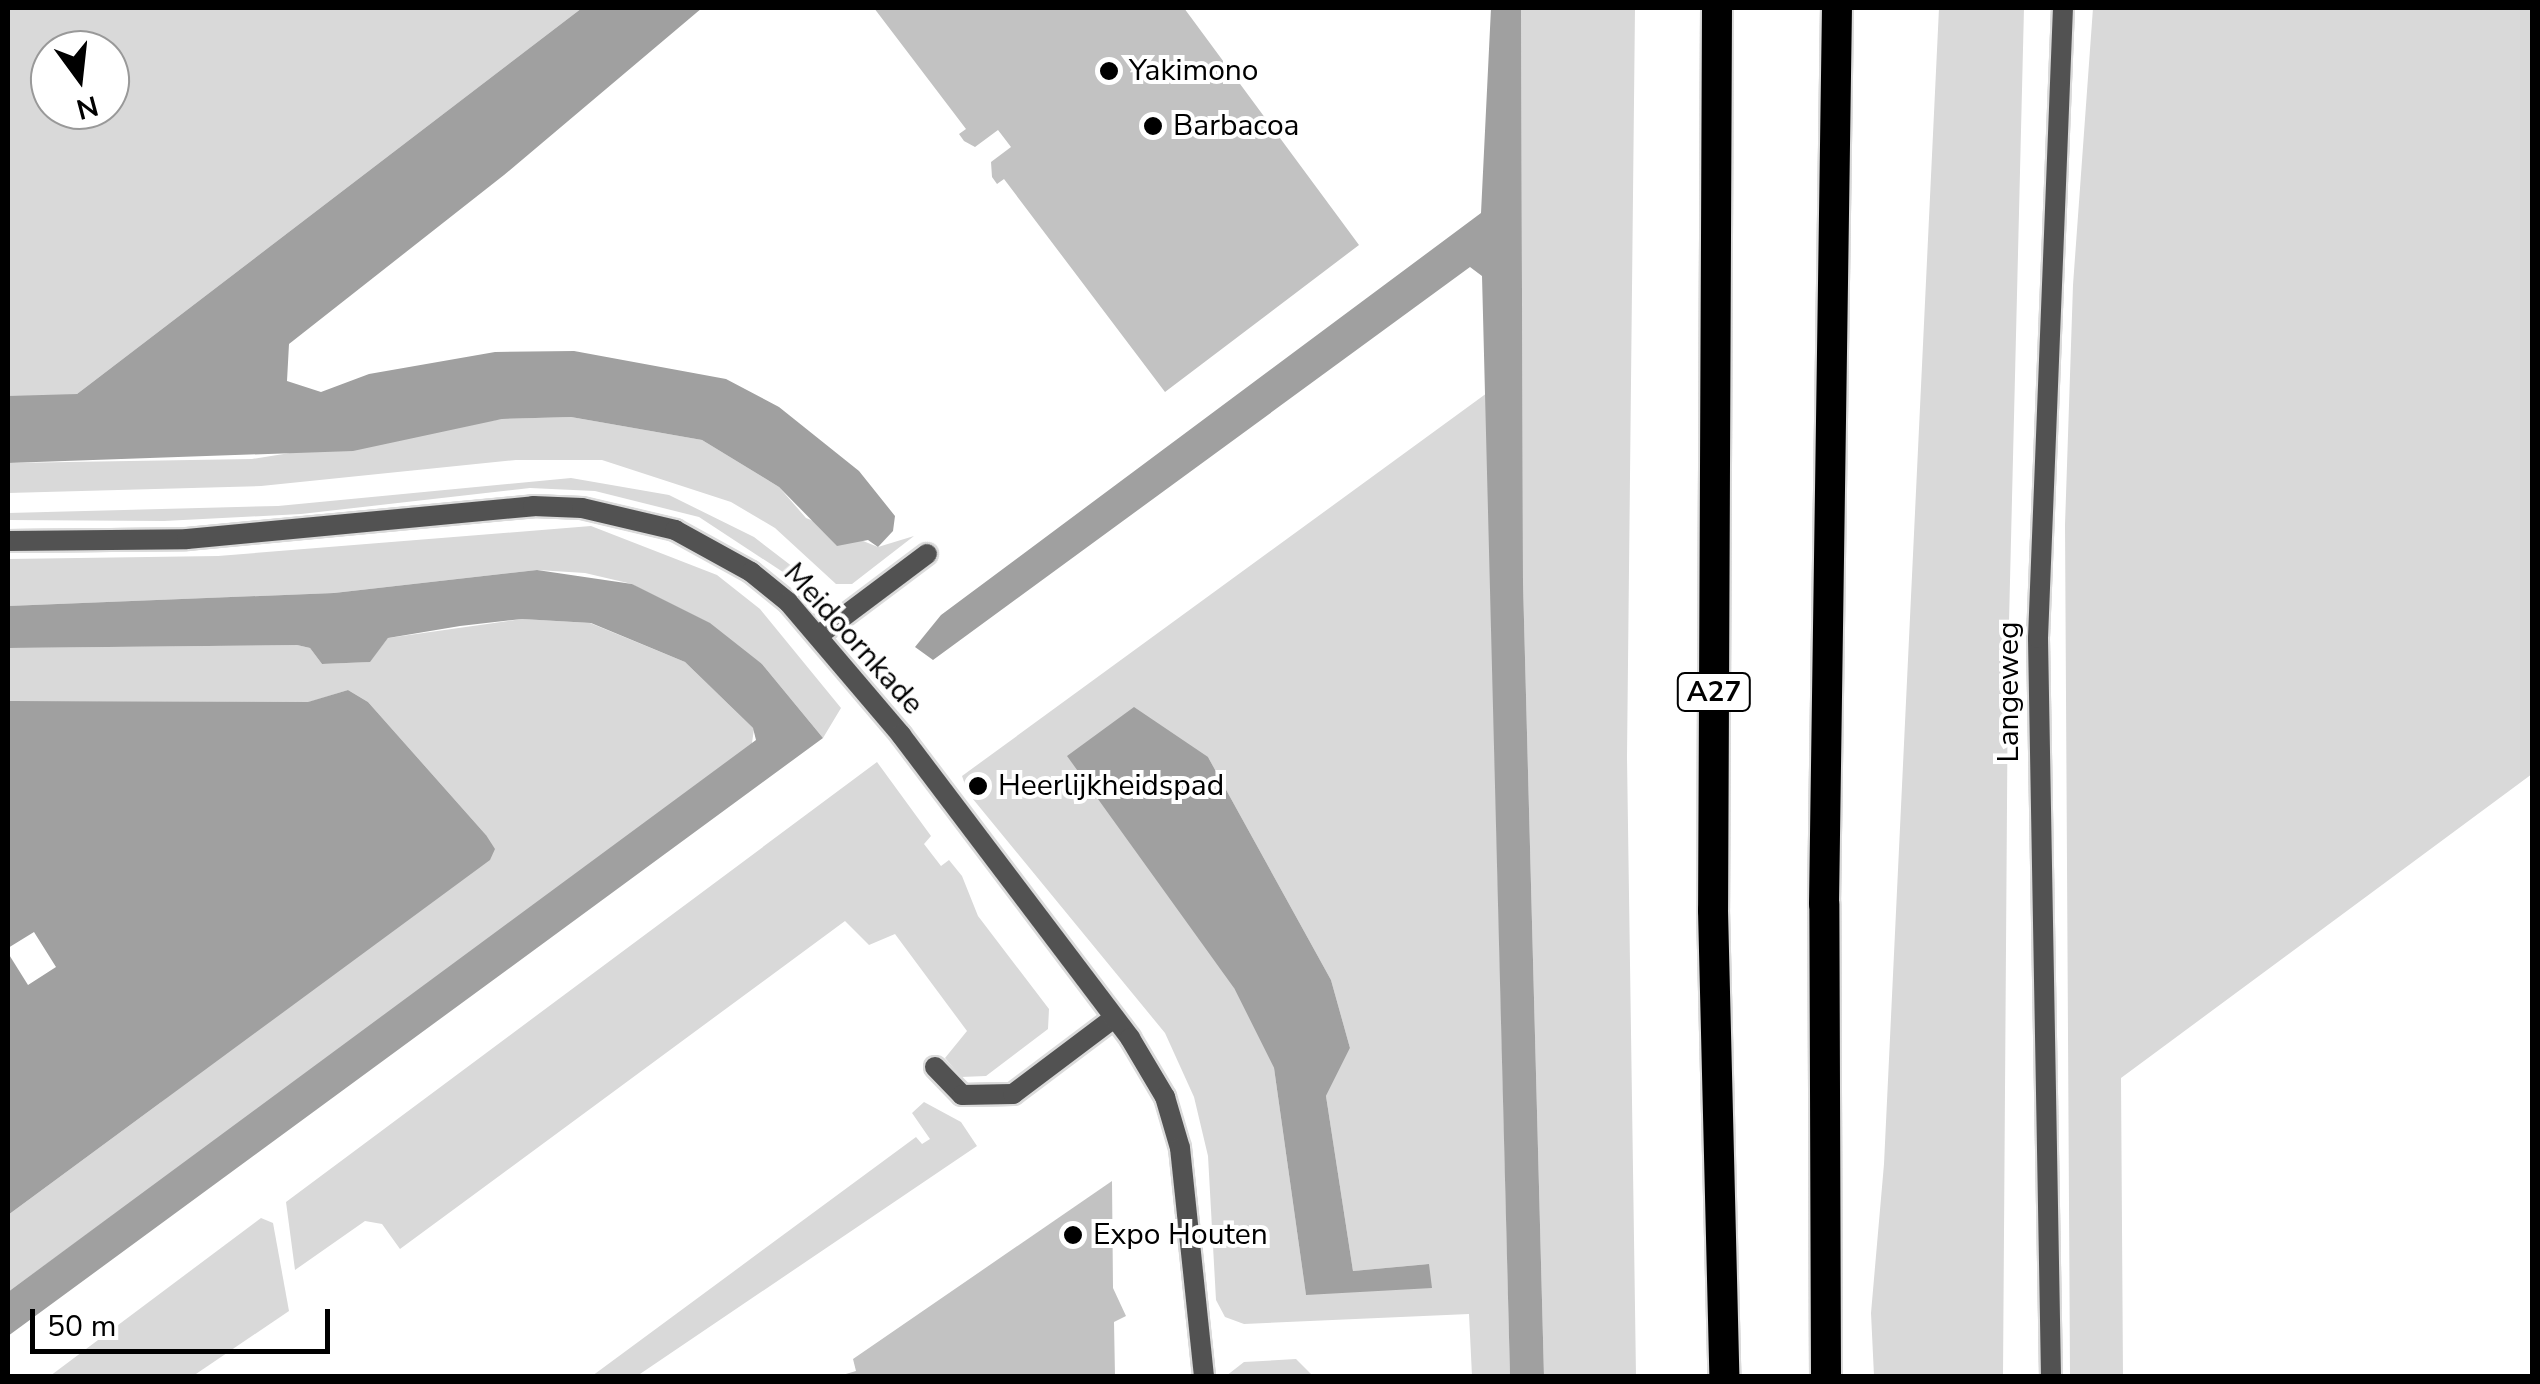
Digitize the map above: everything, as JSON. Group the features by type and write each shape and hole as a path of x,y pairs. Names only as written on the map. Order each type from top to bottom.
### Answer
{"highway":[{"name":"A27","path":"1717,8 1713,910 1724,1376"},
{"path":"1826,1376 1824,884 1838,8"}],"street":[{"name":"Langeweg","path":"2051,1376 2038,638 2063,8"},
{"name":"Meidoornkade","path":"8,541 205,538 533,506 631,515 715,549 788,602 819,635 1114,1018 1165,1097 1180,1148 1204,1376"},
{"path":"819,635 927,554"},
{"path":"935,1067 962,1094 1013,1094 1114,1018"}],"shaded area":[{"path":"8,8 582,8 77,394 37,399 8,396"},
{"path":"582,8 702,8 504,175 289,344 287,381 321,392 369,374 495,352 574,351 726,379 779,407 859,471 895,516 893,531 878,547 868,540 837,546 779,487 702,440 571,417 502,419 353,451 8,463 8,396 77,394"},
{"path":"1491,8 1521,8 1523,582 1544,1376 1510,1376 1482,276 1470,267 933,660 915,647 941,615 1481,213"},
{"path":"1521,8 1635,8 1627,757 1636,1376 1544,1376 1523,582"},
{"path":"1939,8 2024,8 2008,663 2003,1376 1874,1376 1871,1313 1884,1164"},
{"path":"2093,8 2532,8 2532,774 2121,1078 2123,1376 2070,1376 2065,525 2073,285"},
{"path":"1487,393 1510,1376 1472,1376 1469,1314 1244,1324 1225,1317 1216,1300 1208,1156 1194,1097 1165,1033 968,793 962,776","holes":["1208,757 1331,980 1350,1048 1326,1096 1353,1271 1429,1264 1306,1295 1274,1068 1234,988"]},
{"path":"571,417 702,440 779,487 806,518 878,547 914,536 852,584 836,584 775,528 731,502 602,460 516,460 261,486 8,493 8,463 252,459 502,419"},
{"path":"571,478 669,495 754,537 810,580 795,580 699,517 595,491 530,488 301,514 164,521 8,520 8,513 278,506"},
{"path":"591,526 717,575 760,609 841,708 823,738 762,664 632,584 585,573 537,570 334,593 8,606 8,559 218,556"},
{"path":"537,570 632,584 710,623 762,664 823,738 8,1336 8,1292 756,740 753,728 685,662 591,623 522,619 460,626 388,638 370,662 322,664 310,648 297,645 8,648 8,606 334,593"},
{"path":"522,619 590,623 685,662 754,729 751,750 8,1292 8,1215 160,1103 486,835 368,702 348,690 309,702 8,701 8,648 297,645 310,648 322,664 369,662 388,638"},
{"path":"348,690 368,702 486,835 495,849 490,860 8,1215 8,953 28,985 56,967 34,932 8,948 8,701 308,702"},
{"path":"1134,707 1208,757 1331,980 1350,1048 1326,1096 1353,1271 1429,1264 1432,1288 1306,1295 1274,1068 1234,988 1067,756"},
{"path":"877,762 931,836 924,844 941,866 949,860 962,876 978,916 1049,1009 1048,1029 986,1076 961,1077 945,1058 967,1031 895,934 869,945 845,921 400,1249 382,1224 365,1221 295,1270 286,1202"},
{"path":"924,1102 961,1122 977,1146 637,1376 592,1376 916,1137 922,1144 930,1139 912,1113"},
{"path":"261,1218 273,1223 289,1311 193,1376 50,1376"},
{"path":"1296,1359 1313,1376 1226,1376 1244,1362"}],"building":[{"path":"874,8 1184,8 1359,245 1165,392 1004,179 997,184 992,177 991,162 1011,147 998,130 975,147 964,141 959,134 966,129"},
{"name":"Expo Houten","path":"1112,1181 1113,1288 1126,1316 1114,1322 1115,1376 839,1376 856,1371 853,1359"}],"place":[{"name":"Yakimono","path":"1109,71"},
{"name":"Barbacoa","path":"1153,126"},
{"name":"Heerlijkheidspad","path":"978,786"},
{"name":"Expo Houten","path":"1073,1235"}]}
